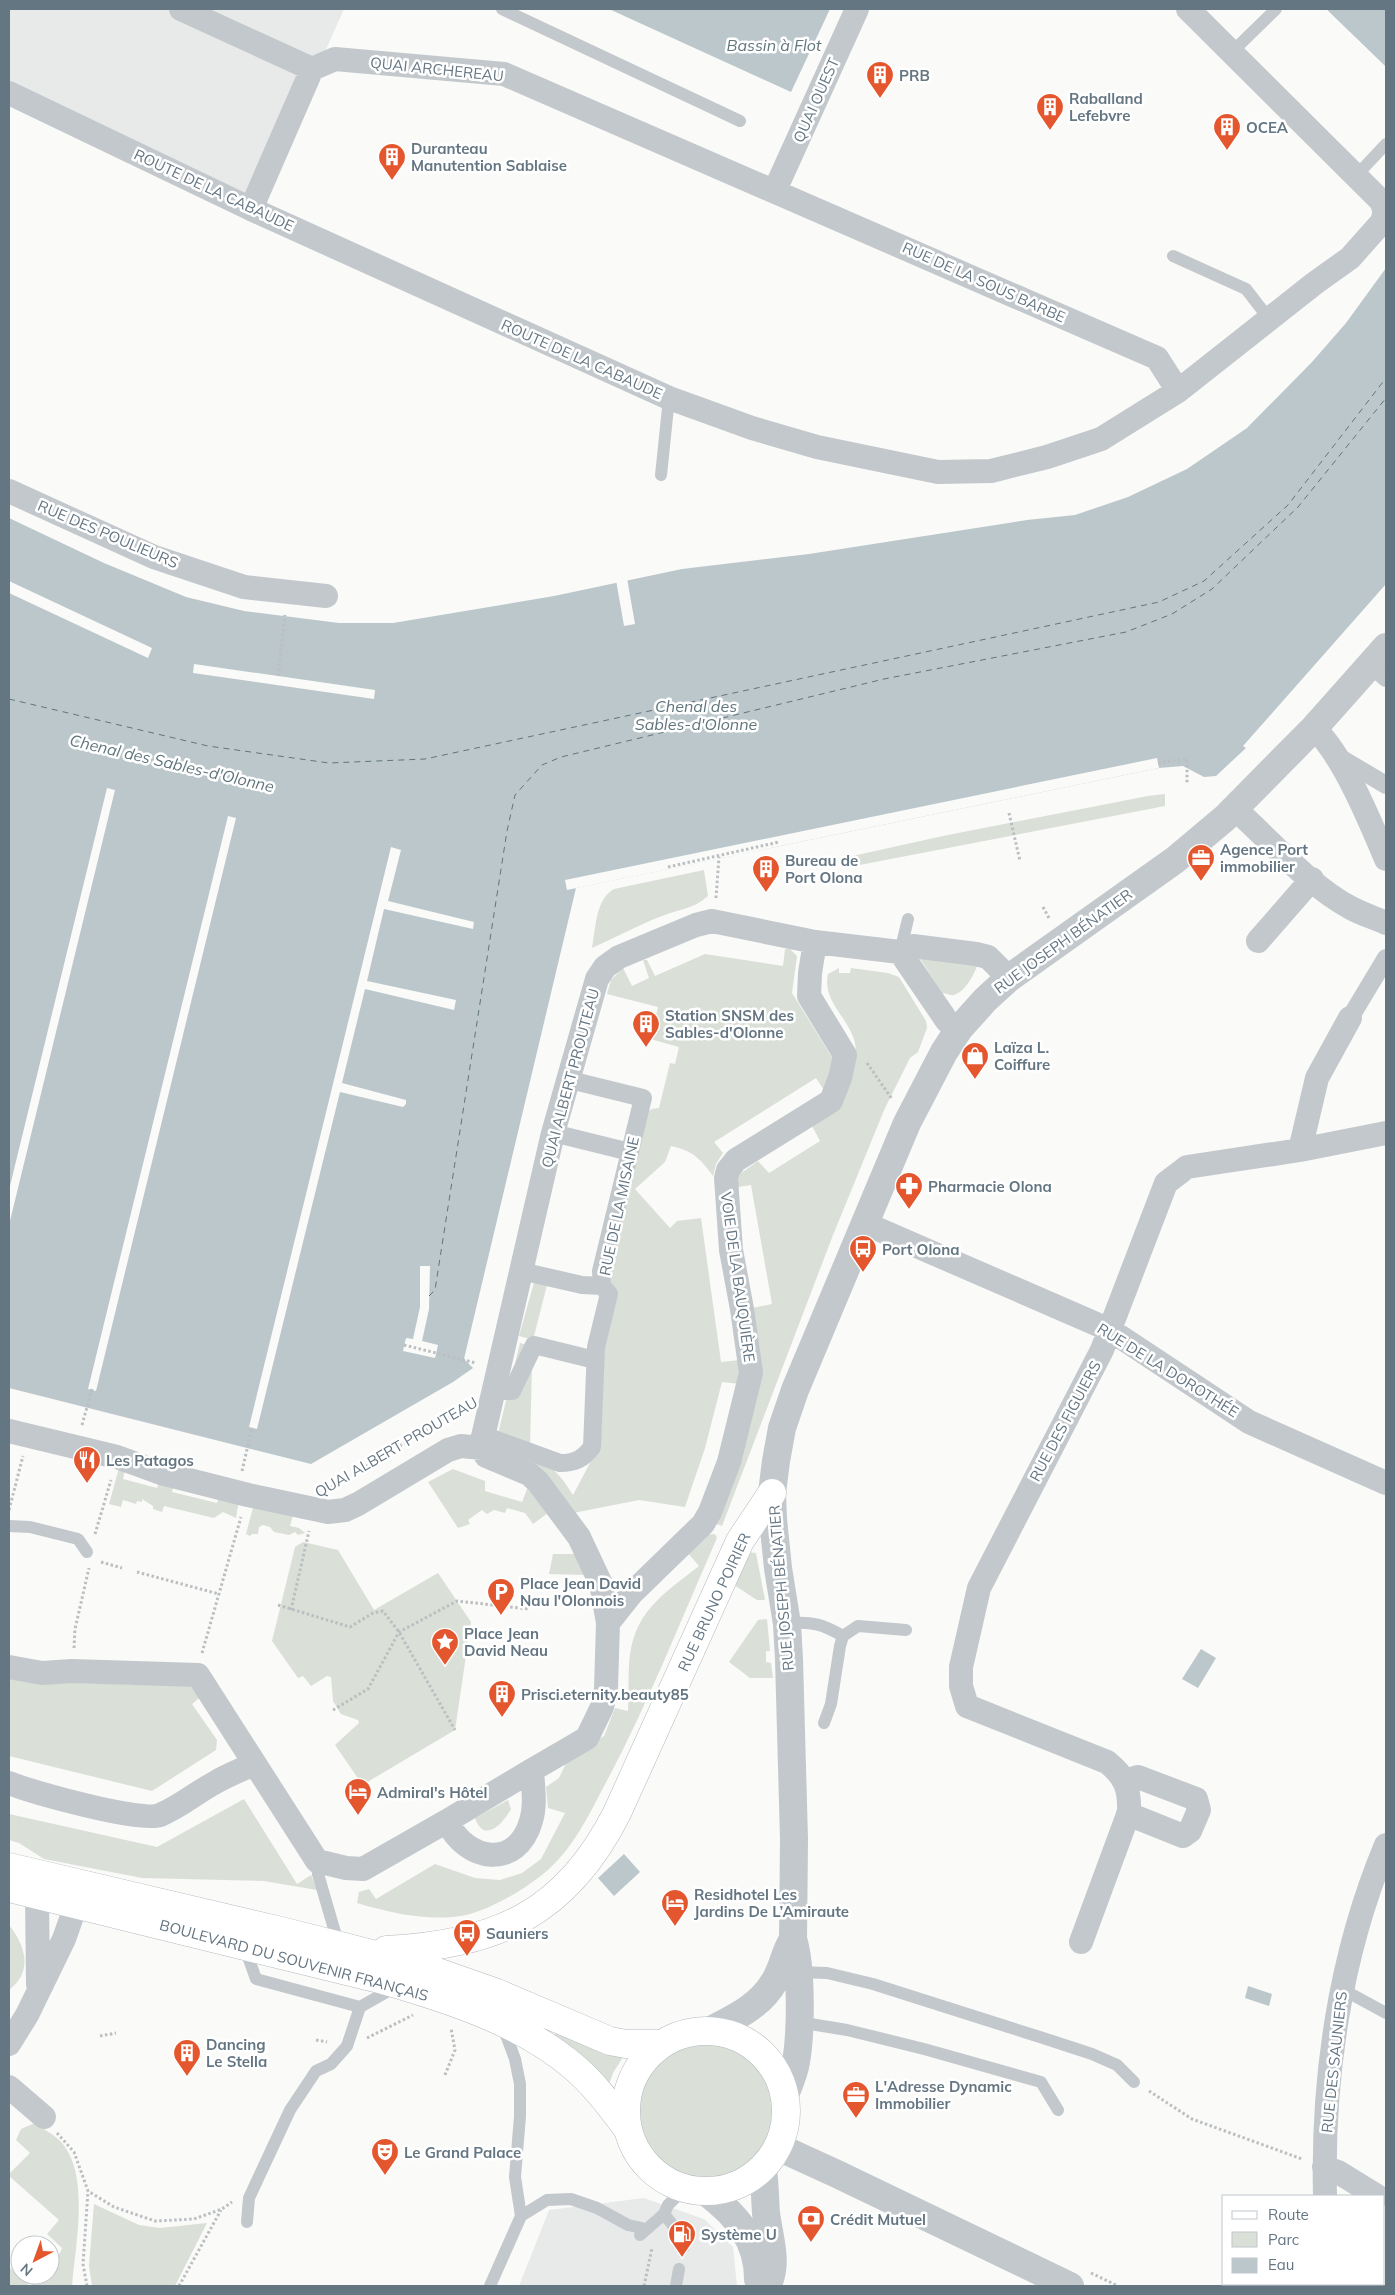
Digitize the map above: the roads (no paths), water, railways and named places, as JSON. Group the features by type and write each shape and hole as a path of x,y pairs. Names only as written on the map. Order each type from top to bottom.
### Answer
{"main road":[{"name":"RUE BRUNO POIRIER","path":"350,1948 412,1949 500,1931 527,1917 545,1904 580,1872 604,1839 617,1813 740,1541 772,1493"},
{"name":"BOULEVARD DU SOUVENIR FRANÇAIS","path":"9,1867 420,1966 490,1990 610,2040 626,2044 660,2044"},
{"name":"BOULEVARD DU SOUVENIR FRANÇAIS","path":"9,1888 244,1945 398,1985 480,2013 544,2045 569,2063 593,2086 627,2128"},
{"path":"713,2029 736,2036 760,2053 778,2076 785,2095 784,2131 778,2148 763,2170 728,2189 695,2190 658,2176 641,2159 627,2128 625,2116 626,2096 633,2076 644,2058 660,2044 678,2035 713,2029"}],"street":[{"path":"181,9 312,69 252,209"},
{"name":"QUAI OUEST","path":"775,190 857,9"},
{"path":"1188,9 1356,177"},
{"name":"QUAI ARCHEREAU","path":"312,69 335,59 504,74 775,190"},
{"name":"ROUTE DE LA CABAUDE","path":"9,93 252,209 669,398 752,428 817,447 938,472 991,471 1047,457 1101,439 1178,392 1315,283 1350,258 1382,222 1384,207 1356,177"},
{"name":"RUE DE LA SOUS BARBE","path":"775,190 1158,358 1178,392"},
{"name":"RUE DES POULIEURS","path":"9,491 154,557 190,569 244,586 326,596"},
{"name":"RUE JOSEPH BÉNATIER","path":"785,2095 796,2062 799,1972 798,1954 794,1939 794,1839 772,1493 778,1446 788,1409 907,1123 944,1052 959,1030 985,1000 1009,978 1175,860 1234,808 1381,663"},
{"path":"1314,728 1326,739 1336,755 1386,859"},
{"path":"1336,755 1386,785"},
{"path":"1234,808 1312,879 1351,908 1386,923"},
{"path":"1258,941 1312,879"},
{"name":"QUAI ALBERT PROUTEAU","path":"18,1434 117,1457 161,1473 248,1495 319,1500 328,1512 346,1510 358,1504 448,1450 483,1442 553,1133 570,1080 592,990 597,978 605,967 618,956 696,925 712,921 815,942"},
{"path":"815,942 900,952 913,946 976,954 988,957 1009,978"},
{"name":"VOIE DE LA BAUQUIÈRE","path":"608,1623 631,1594 703,1524 710,1512 729,1462 751,1373 731,1250 726,1178 728,1170 736,1160 831,1101 840,1078 845,1055 809,996 810,973 815,942"},
{"path":"900,952 947,1021 959,1030"},
{"path":"1300,1150 1317,1078 1386,958"},
{"name":"RUE DE LA MISAINE","path":"483,1442 560,1463 571,1463 584,1457 592,1447 594,1438 596,1347 609,1294 602,1286 602,1271 643,1098 570,1080"},
{"path":"553,1133 630,1152"},
{"name":"RUE DES FIGUIERS","path":"1126,1781 1107,1762 967,1706 961,1686 961,1667 979,1588 1098,1359 1166,1183 1187,1167 1300,1150 1386,1133"},
{"name":"RUE DE LA DOROTHÉE","path":"866,1224 1110,1330 1249,1422 1386,1483"},
{"path":"521,1271 582,1286 602,1286"},
{"path":"493,1393 512,1391 534,1345 595,1360"},
{"path":"9,1667 42,1673 72,1671 198,1675 317,1862 346,1868 363,1869 588,1738 602,1707 606,1689 608,1623 601,1584 579,1537 538,1482 529,1474 486,1456 483,1442"},
{"path":"9,1783 26,1790 133,1815 159,1816 216,1781 254,1764"},
{"path":"447,1821 452,1832 462,1844 475,1852 497,1855 514,1850 524,1837 531,1822 534,1803 532,1770"},
{"path":"1081,1942 1128,1814 1130,1797 1126,1781 1138,1777 1196,1798 1199,1810 1190,1831 1183,1836 1128,1814"},
{"name":"RUE DES SAUNIERS","path":"1325,2195 1324,2167 1332,2062 1342,1991 1356,1931 1376,1869 1386,1845"},
{"path":"37,1895 38,1988"},
{"path":"10,2040 27,2015 38,1988 64,1938 76,1905"},
{"name":"RUE JOSEPH BÉNATIER","path":"713,2029 756,2003 768,1991 775,1981 785,1951 794,1939"},
{"path":"9,2087 44,2117"},
{"path":"778,2148 1070,2286"},
{"path":"1324,2167 1338,2172 1375,2195"},
{"path":"763,2170 766,2212 774,2258 771,2279 767,2286"},
{"path":"695,2190 722,2204 746,2230 758,2264 760,2286"}],"lane":[{"path":"502,9 740,121"},
{"path":"1231,53 1276,9"},
{"path":"1356,177 1386,144"},
{"path":"1173,256 1246,289 1270,320"},
{"path":"661,475 669,398"},
{"path":"900,952 908,919"},
{"path":"9,1526 30,1527 78,1539 87,1552"},
{"path":"780,1614 828,1628 843,1636"},
{"path":"824,1723 832,1704 843,1636 858,1626 906,1630"},
{"path":"317,1862 318,1874 350,1948"},
{"path":"244,1945 256,1978 360,2007"},
{"path":"799,1972 827,1973 873,1984 1092,2054 1118,2066 1134,2082"},
{"path":"247,2222 249,2198 290,2110 316,2071 331,2064 347,2046 360,2007 398,1985"},
{"path":"1342,1991 1386,2012"},
{"path":"490,2286 521,2216 515,2177 520,2116 520,2084 515,2059 501,2022"},
{"path":"798,2022 847,2030 924,2049 1041,2082 1058,2110"},
{"path":"521,2216 547,2200 571,2199 597,2208 643,2232 664,2214 668,2205 695,2190"},
{"path":"664,2214 683,2238 684,2247"},
{"path":"676,2286 679,2269"}],"water":[{"name":"Bassin à Flot","path":"609,9 830,9 791,92"},
{"path":"1326,9 1386,9 1386,67"},
{"name":"Chenal des Sables-d'Olonne","path":"1386,268 1386,584 1243,746 1246,748 1216,776 1204,777 1183,766 1159,768 576,888 464,1359 473,1368 453,1382 311,1464 9,1388 9,518 104,563 186,597 244,611 339,623 393,623 554,596 682,569 809,554 1027,520 1075,515 1128,497 1187,469 1247,428 1312,362 1346,323"},
{"path":"1201,1649 1216,1658 1198,1688 1182,1679"},
{"path":"624,1854 640,1872 614,1896 598,1878"},
{"path":"1248,1986 1272,1994 1269,2006 1245,1998"}],"place":[{"name":"PRB","path":"880,99"},
{"name":"Raballand Lefebvre","path":"1050,131"},
{"name":"OCEA","path":"1227,151"},
{"name":"Duranteau Manutention Sablaise","path":"392,181"},
{"name":"Agence Port immobilier","path":"1201,882"},
{"name":"Bureau de Port Olona","path":"766,893"},
{"name":"Station SNSM des Sables-d'Olonne","path":"646,1048"},
{"name":"Laïza L. Coiffure","path":"975,1080"},
{"name":"Pharmacie Olona","path":"909,1210"},
{"name":"Port Olona","path":"863,1273"},
{"name":"Les Patagos","path":"87,1484"},
{"name":"Place Jean David Nau l'Olonnois","path":"501,1616"},
{"name":"Place Jean David Neau","path":"445,1666"},
{"name":"Prisci.eternity.beauty85","path":"502,1718"},
{"name":"Admiral's Hôtel","path":"358,1816"},
{"name":"Residhotel Les Jardins De L’Amiraute","path":"675,1927"},
{"name":"Sauniers","path":"467,1957"},
{"name":"Dancing Le Stella","path":"187,2077"},
{"name":"L'Adresse Dynamic Immobilier","path":"856,2119"},
{"name":"Le Grand Palace","path":"385,2176"},
{"name":"Crédit Mutuel","path":"811,2243"},
{"name":"Système U","path":"682,2258"}]}
